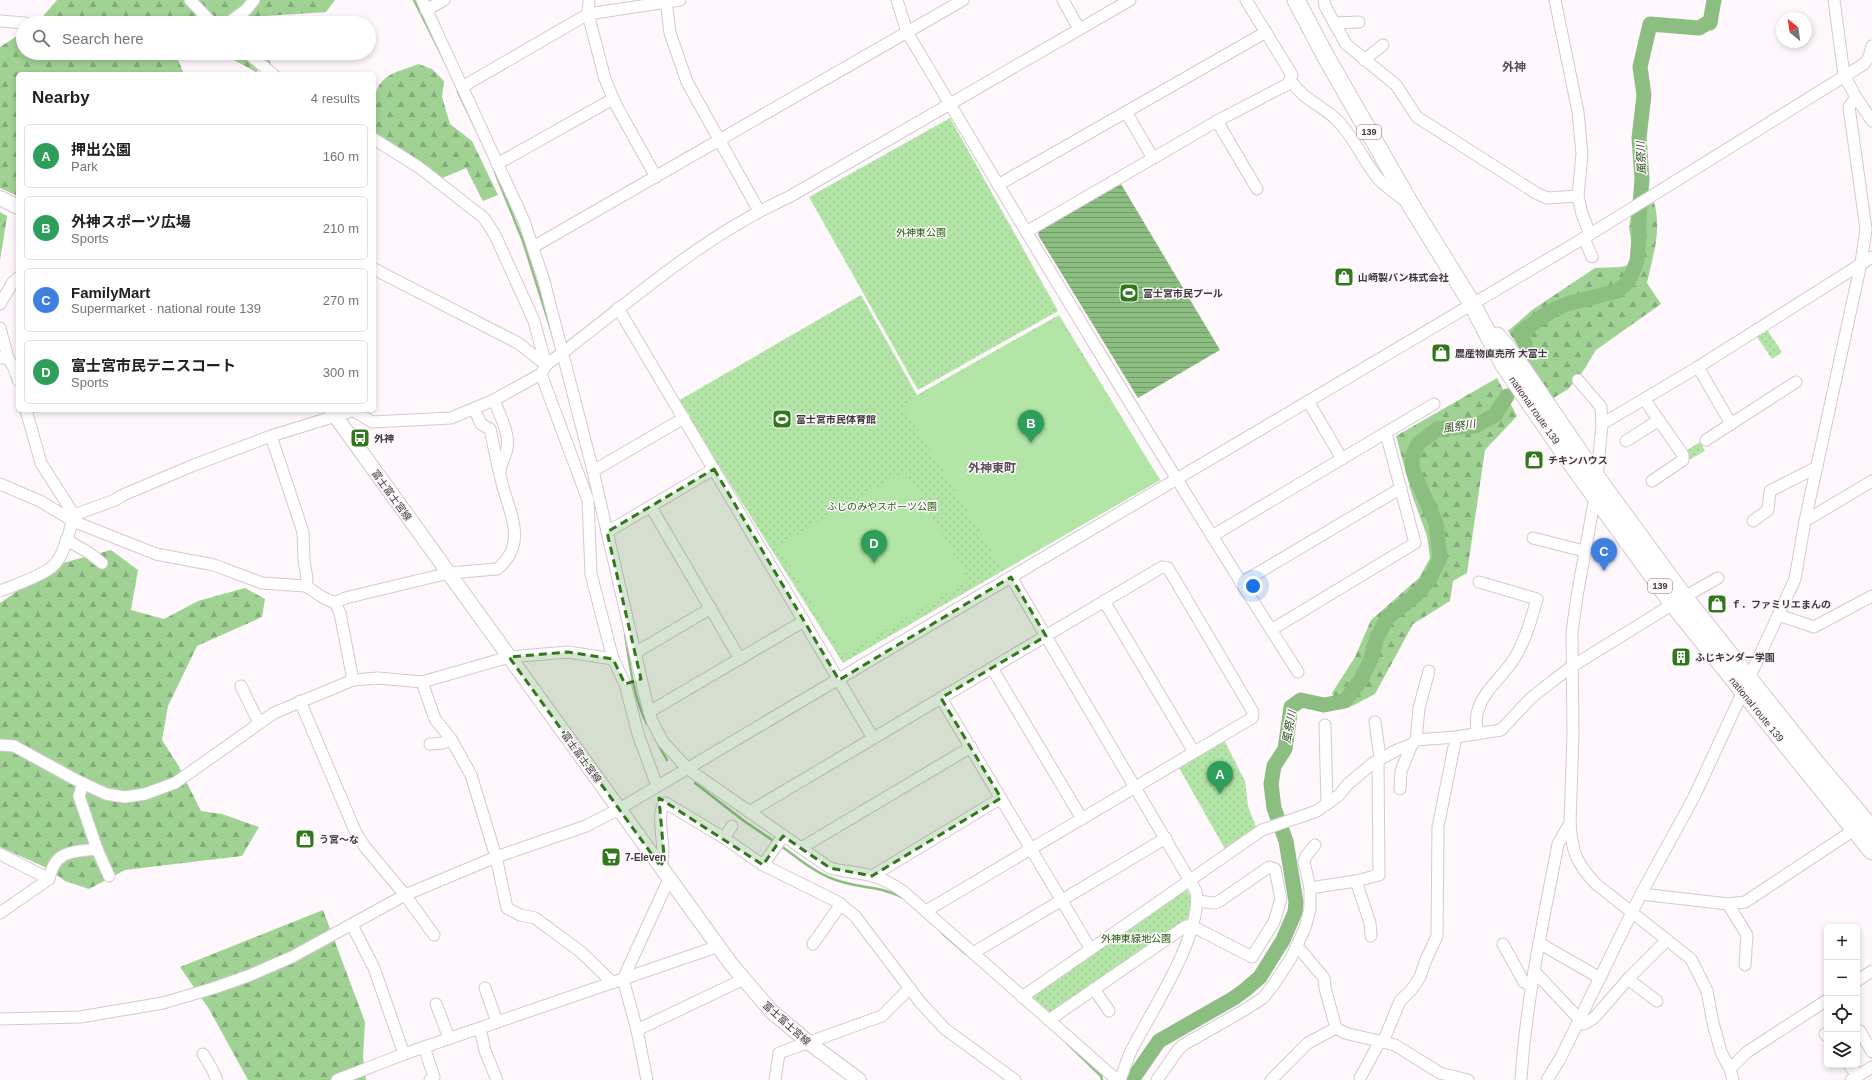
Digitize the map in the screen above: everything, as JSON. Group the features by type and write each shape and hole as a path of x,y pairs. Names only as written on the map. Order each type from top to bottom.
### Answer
{"highway":[{"name":"139","path":"1296,0 1326,57"},
{"name":"national route 139","path":"1326,57 1412,207 1472,304 1504,365 1595,497 1746,685 1866,825 1872,851"},
{"name":"national route 139","path":"1472,304 1515,358 1678,600"}],"main road":[{"path":"0,198 16,206"},
{"name":"富士富士宮線","path":"333,413 619,810 744,979 771,1011 852,1078"}],"street":[{"path":"190,0 205,16"},
{"path":"238,16 246,10 254,0"},
{"path":"444,0 424,5 524,221 533,247 544,281 593,471 649,712 663,742 688,769 830,868 842,872 872,876 890,883 904,892 1118,1080 1132,1050 1181,958 1192,926 1198,901 1196,891 1011,577"},
{"path":"589,0 588,14 605,79 613,99 656,177"},
{"path":"462,87 588,14 680,0"},
{"path":"897,0 907,32 1026,232 1241,583 1298,672"},
{"path":"533,247 962,0"},
{"path":"1063,0 1079,29"},
{"path":"357,412 372,422 451,418 494,400 543,369 618,308 700,247 759,211 789,197 1130,0"},
{"path":"1026,232 1217,121 1288,84 1292,74 1246,0"},
{"path":"1305,0 1306,8 1323,44 1326,57"},
{"path":"1324,0 1324,6 1346,44 1396,86 1417,117 1536,193 1547,198 1578,196"},
{"path":"1555,0 1578,112 1582,154 1578,196 1592,257"},
{"path":"1834,0 1844,75 1872,121"},
{"path":"666,2 670,33 687,82 759,211"},
{"path":"0,20 16,22"},
{"path":"1334,23 1359,22"},
{"path":"998,185 1266,32"},
{"path":"1364,60 1383,45"},
{"path":"0,1019 80,1017 163,1003 214,988 248,976 292,957 352,925 405,894 496,857 586,826 619,810 657,786 839,680 1587,236 1844,75 1864,64 1869,57 1872,46"},
{"path":"256,60 271,72"},
{"path":"1290,80 1297,90 1308,100 1336,119 1350,136 1377,177 1412,207"},
{"path":"1547,1080 1560,1059 1641,894 1694,797 1795,579 1805,521 1861,263 1866,229 1849,106 1856,97"},
{"path":"497,164 613,99"},
{"path":"1126,112 1153,158"},
{"path":"1217,121 1257,189"},
{"path":"376,140 420,168 484,218 495,235 534,321 543,369 588,500 591,574 612,659 625,684 638,734 657,786"},
{"path":"1602,424 1698,367 1872,257"},
{"path":"376,270 518,342 543,369"},
{"path":"0,304 16,280"},
{"path":"618,308 873,738"},
{"path":"0,328 4,358 14,368 16,374"},
{"path":"1698,367 1731,424"},
{"path":"1578,380 1601,407 1602,424 1597,478"},
{"path":"1706,440 1796,382"},
{"path":"1644,399 1684,455 1683,460 1652,481"},
{"path":"494,400 503,425 508,446 500,473"},
{"path":"1308,401 1342,459"},
{"path":"1212,536 1386,434 1434,404"},
{"path":"335,603 345,598 449,573 497,568 507,558 512,547 516,531 490,429 481,424 474,409"},
{"path":"27,412 41,463 74,518"},
{"path":"0,592 36,576 55,565 74,518 180,471 333,413"},
{"path":"593,471 684,418"},
{"path":"1626,441 1659,420"},
{"path":"1271,630 1415,543 1386,434"},
{"path":"271,436 303,532 304,560 307,579 306,586"},
{"path":"1753,521 1768,510 1770,491 1817,466"},
{"path":"607,532 714,469"},
{"path":"1805,521 1872,481"},
{"path":"0,484 156,554 214,565 262,582 306,586 322,597 335,603 340,613 353,680"},
{"path":"1241,583 1401,488"},
{"path":"1595,497 1584,551 1573,626 1571,667 1573,735 1570,823 1572,846 1576,859 1583,871 1596,884 1691,959 1707,991 1713,1023 1721,1052 1731,1075"},
{"path":"651,507 740,659"},
{"path":"1533,538 1584,551"},
{"path":"66,540 88,552 102,563"},
{"path":"749,812 1162,567 1168,568 1253,712 1252,718 926,911"},
{"path":"1022,997 1090,948 1262,830 1317,811 1379,759 1414,742 1502,730 1531,698 1571,667 1678,600 1718,578"},
{"path":"1477,734 1477,710 1486,693 1509,668 1518,652 1529,626 1537,599 1480,582"},
{"path":"1778,615 1814,627 1872,596"},
{"path":"1104,601 1194,752"},
{"path":"635,653 711,608"},
{"path":"649,712 804,622"},
{"path":"0,745 14,746 83,783 113,795 125,797 145,794 174,783 258,723 300,701 353,680 378,678 422,682 509,657 568,652 612,659"},
{"path":"992,668 1082,819"},
{"path":"1400,789 1401,771 1414,742 1419,708 1429,671"},
{"path":"625,684 641,679"},
{"path":"422,682 435,719 450,739 471,775 496,857 507,908 520,915 535,918 618,981 637,1030 647,1080"},
{"path":"241,686 258,723"},
{"path":"941,698 1090,948"},
{"path":"300,701 356,833 365,847 405,894 434,935"},
{"path":"1310,888 1356,881 1379,875 1379,759 1375,722"},
{"path":"1325,725 1327,804"},
{"path":"1360,1078 1381,1042 1400,1001 1420,977 1424,962 1437,936 1438,827 1456,737"},
{"path":"430,744 443,743 450,739"},
{"path":"801,848 971,747"},
{"path":"83,783 79,796 97,849 109,876"},
{"path":"872,876 1001,798"},
{"path":"618,981 665,873 660,812 663,805 666,803 724,838 763,865 842,904 855,916 910,988 945,1029 1015,1080"},
{"path":"1521,1080 1531,985 1539,943 1558,844 1570,823"},
{"path":"1641,894 1728,904 1745,902 1866,825"},
{"path":"724,838 732,826"},
{"path":"763,865 783,836"},
{"path":"973,953 1166,838"},
{"path":"1160,1079 1178,1050 1184,1045 1263,998 1274,984 1297,946 1305,928 1310,909 1310,888 1304,862 1306,856 1315,845"},
{"path":"0,913 49,879 54,864 62,856 74,850 97,849"},
{"path":"0,854 49,879"},
{"path":"1049,1020 1186,926 1192,926 1252,957 1274,922 1281,899 1275,869 1268,867 1218,902 1213,903 1198,901"},
{"path":"1356,881 1370,923 1371,936"},
{"path":"813,944 842,904"},
{"path":"1728,904 1747,935 1746,965"},
{"path":"352,925 374,968 404,1054"},
{"path":"1534,971 1584,1024 1594,1018 1628,979 1666,940"},
{"path":"1539,943 1600,978"},
{"path":"1503,944 1524,982 1531,985"},
{"path":"337,1080 364,1076 404,1054 719,946"},
{"path":"1297,946 1324,978 1325,988 1336,1028 1345,1033 1395,1045 1440,1073 1468,1080"},
{"path":"1860,979 1872,971"},
{"path":"637,1030 744,979"},
{"path":"1628,979 1657,1001"},
{"path":"485,988 497,1022"},
{"path":"775,1080 779,1054 808,1042 882,1016 910,988"},
{"path":"1094,990 1109,1011"},
{"path":"1731,1075 1747,1052 1824,1002"},
{"path":"436,1004 449,1038"},
{"path":"480,1028 485,1051 497,1080"},
{"path":"1271,1080 1308,1043 1336,1028"},
{"path":"1860,1030 1872,1052"},
{"path":"424,1047 434,1077 430,1080"},
{"path":"203,1054 217,1080"},
{"path":"1850,1068 1854,1078 1872,1067"}],"highlighted area":[{"path":"714,469 839,680 1011,577 1046,636 941,698 1001,798 872,876 830,868 783,836 763,865 659,798 664,856 661,867 509,657 568,652 613,659 625,684 641,679 607,532"}],"green space":[{"path":"57,0 335,0 326,12 267,16 43,16"},
{"path":"16,37 16,60 178,60 183,72 16,72 16,195 0,188 0,47"},
{"path":"234,60 269,60 271,63 256,72"},
{"path":"418,64 432,69 444,81 442,97 450,124 472,141 498,195 483,201 466,168 440,179 376,133 376,92 379,85 392,74"},
{"name":"外神東公園","path":"950,118 1058,311 918,390 809,197"},
{"path":"1654,202 1657,233 1647,283 1661,304 1596,350 1580,376 1568,389 1552,399 1508,331 1532,310 1595,268 1621,267 1629,265 1633,251 1629,228 1631,215"},
{"path":"0,212 7,216 0,261"},
{"name":"ふじのみやスポーツ公園","path":"861,295 917,395 1059,315 1160,480 843,663 678,401"},
{"path":"1057,318 1160,480 1003,570 903,405"},
{"path":"1765,327 1782,352 1772,359 1755,334"},
{"path":"1497,378 1517,416 1485,450 1467,573 1453,581 1450,601 1413,624 1375,694 1352,706 1337,708 1332,693 1355,657 1371,620 1419,578 1430,558 1427,536 1412,495 1396,436"},
{"path":"1700,442 1705,451 1689,460 1684,452"},
{"path":"905,471 969,580 843,655 778,546"},
{"path":"111,550 138,570 131,610 164,619 198,601 245,588 265,599 262,617 197,646 168,706 162,740 178,765 201,811 222,814 259,827 242,856 125,870 89,889 65,881 47,868 0,847 0,603 55,565"},
{"path":"1224,740 1245,781 1248,806 1256,827 1225,849 1178,766"},
{"name":"外神東緑地公園","path":"1185,888 1190,894 1191,898 1189,918 1050,1015 1029,996"},
{"path":"323,910 365,1022 363,1057 366,1080 248,1080 209,1009 180,967"}],"shaded area":[{"name":"富士宮市民プール","path":"1121,184 1220,350 1138,398 1038,235 1039,231"}],"waterway":[{"path":"414,0 445,62"},
{"name":"風祭川","path":"1528,353 1521,332 1551,311 1567,304 1617,291 1628,282 1637,261 1639,238 1642,179 1639,138 1644,95 1640,67 1650,24 1699,28 1709,22 1710,23 1714,0"},
{"path":"458,92 477,131"},
{"path":"495,172 523,241 554,339"},
{"name":"風祭川","path":"1132,1080 1159,1041 1234,998 1260,977 1283,940 1295,912 1296,902 1286,841 1274,808 1271,784 1274,766 1285,749 1291,707 1301,700 1324,705 1345,701 1360,681 1371,659 1377,637 1388,617 1416,595 1430,579 1440,558 1436,523 1413,471 1412,457 1418,444 1437,429 1475,426 1495,415 1507,396"},
{"path":"625,634 635,691 647,724"},
{"path":"658,744 667,760"},
{"path":"695,783 744,821 775,842"},
{"path":"781,846 819,873 826,876 842,882 887,891 905,899"},
{"path":"942,933 966,954"},
{"path":"1067,1043 1101,1076 1102,1080"}],"place":[{"name":"山崎製パン株式会社","path":"1344,277"},
{"name":"富士宮市民プール","path":"1129,293"},
{"name":"農産物直売所 大富士","path":"1441,353"},
{"name":"富士宮市民体育館","path":"782,419"},
{"name":"外神","path":"360,438"},
{"name":"外神スポーツ広場","path":"1031,443"},
{"name":"チキンハウス","path":"1534,460"},
{"name":"富士宮市民テニスコート","path":"874,563"},
{"name":"FamilyMart","path":"1604,571"},
{"name":"ｆ．ファミリエまんの","path":"1717,604"},
{"name":"ふじキンダー学園","path":"1681,657"},
{"name":"押出公園","path":"1220,794"},
{"name":"う宮〜な","path":"305,839"},
{"name":"7-Eleven","path":"611,857"}],"district":[{"name":"外神","path":"1514,67"},
{"name":"外神東町","path":"992,468"}]}
